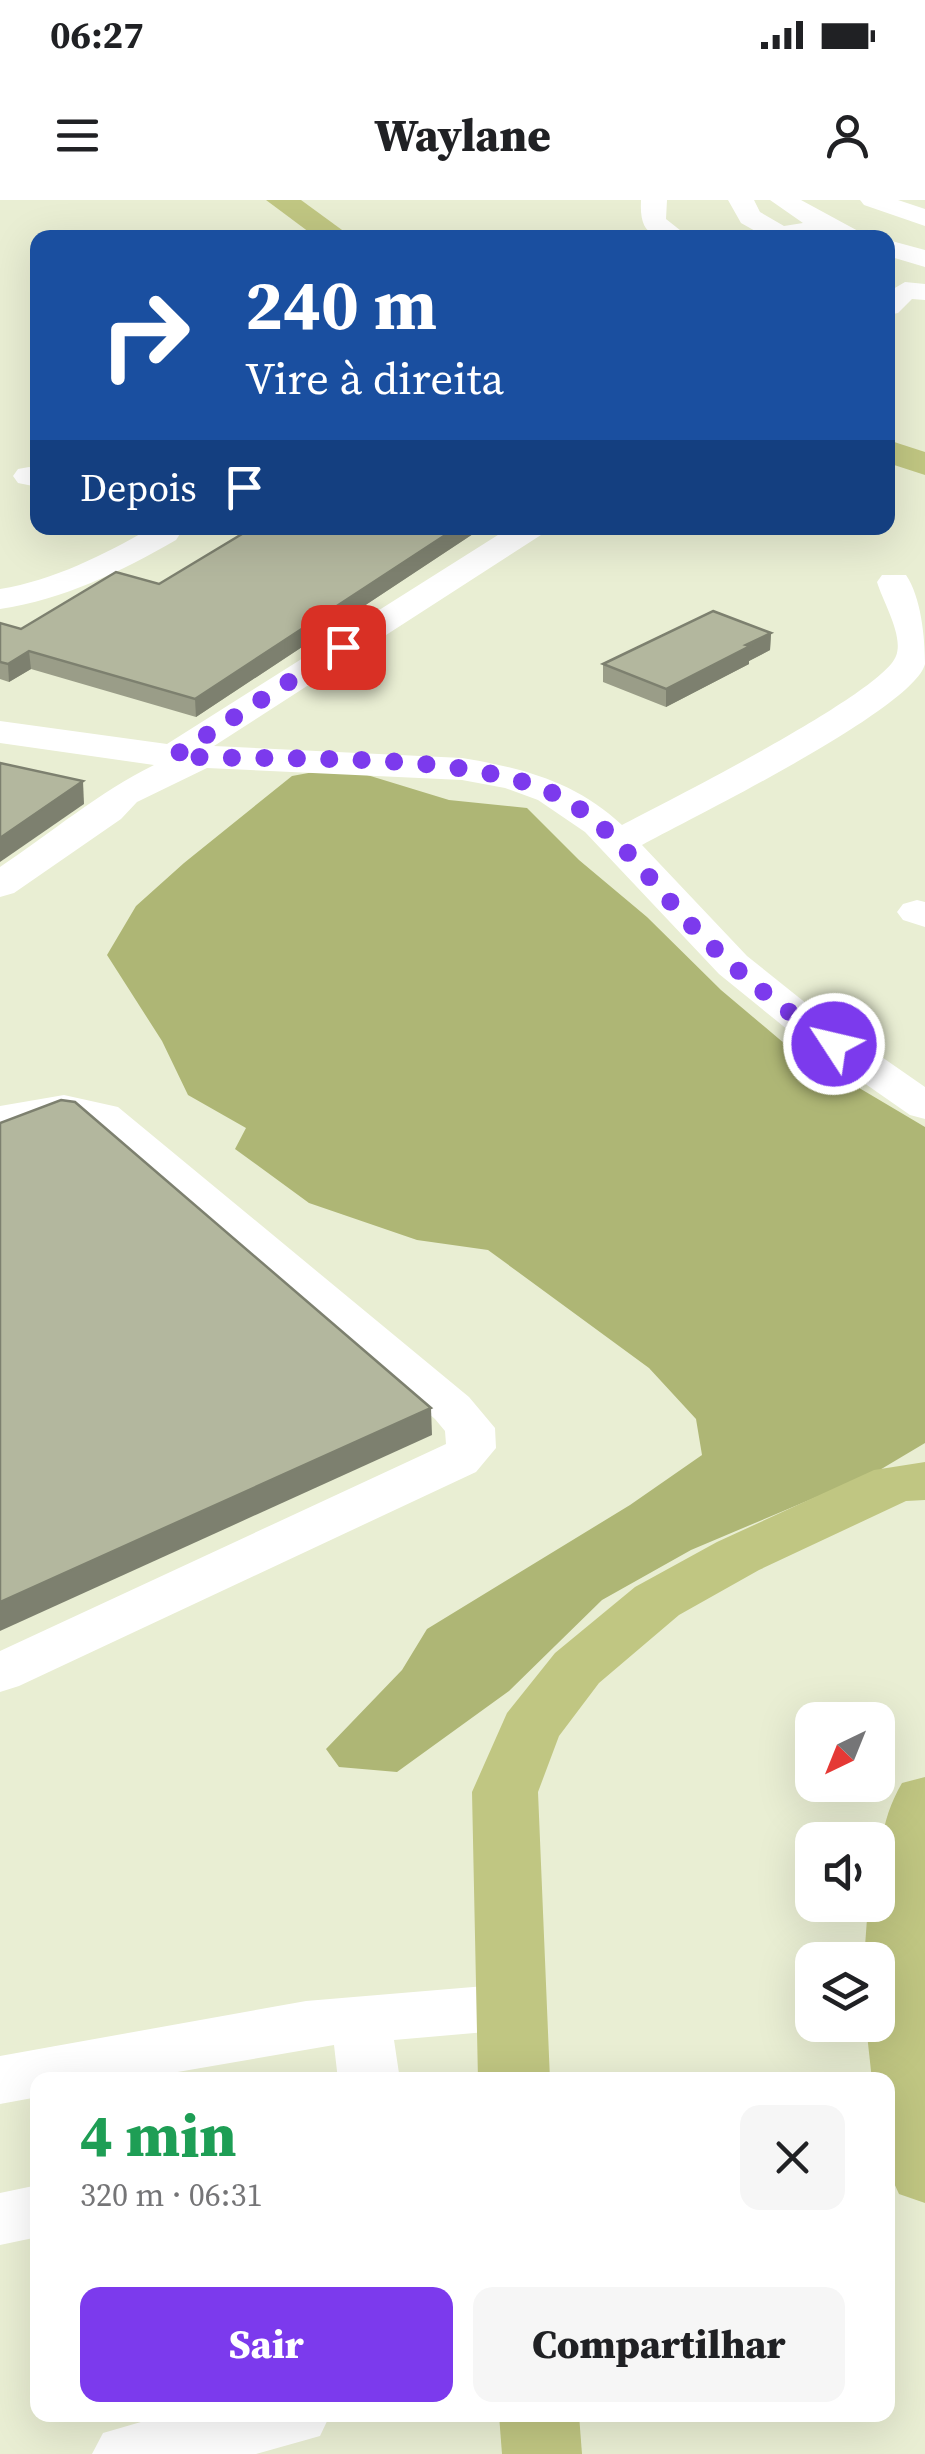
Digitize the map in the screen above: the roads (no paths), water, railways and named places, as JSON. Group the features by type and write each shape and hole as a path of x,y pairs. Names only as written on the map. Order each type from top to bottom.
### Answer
{"main road":[{"path":"253,200 295,230"},
{"path":"282,200 326,230"},
{"path":"895,437 925,448"},
{"path":"895,454 925,464"},
{"path":"513,2072 508,2007 505,1792 530,1728 577,1668 657,1601 738,1556 915,1478"},
{"path":"921,1830 901,1910 896,1994 906,2084 925,2173"},
{"path":"540,2422 542,2454"}],"street":[{"path":"654,200 654,222 666,230"},
{"path":"741,200 750,217 766,230"},
{"path":"783,200 837,230"},
{"path":"883,204 921,200"},
{"path":"883,204 925,218"},
{"path":"805,230 827,226"},
{"path":"895,250 925,258"},
{"path":"0,599 36,594 74,581 158,535"},
{"path":"0,885 108,811 124,794 519,535"},
{"path":"617,843 795,747 884,690 907,669 914,657 912,639 894,582"},
{"path":"92,719 166,728 197,747"},
{"path":"0,732 80,747 197,747 412,764 489,773 531,784 570,802 617,843 697,932 763,991 925,1106"},
{"path":"71,786 124,794"},
{"path":"0,1120 54,1106 79,1108 103,1116 452,1408 470,1428 471,1448 458,1461 0,1674"},
{"path":"44,2072 306,2024 508,2007"},
{"path":"361,2020 368,2072"},
{"path":"0,2080 30,2075"},
{"path":"0,2219 30,2212"},
{"path":"127,2454 266,2422"}]}
